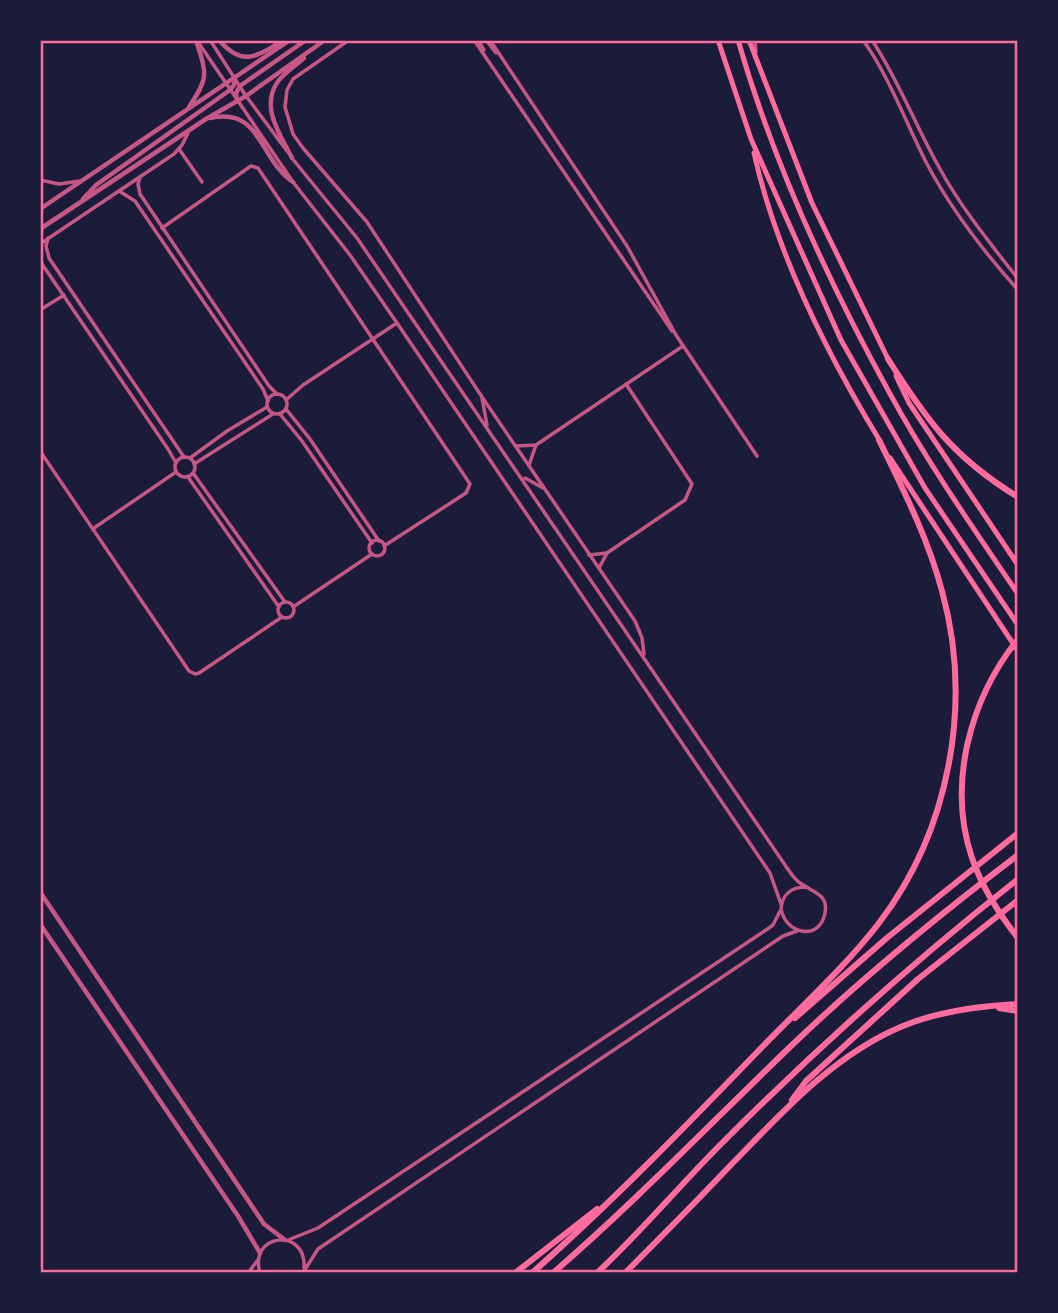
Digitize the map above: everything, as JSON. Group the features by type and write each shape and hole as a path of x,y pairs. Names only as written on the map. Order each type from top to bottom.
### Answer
{"highway":[{"path":"718,40 751,139 816,290 870,393 925,488 1018,625"},
{"path":"738,40 769,134 827,274 896,404 940,478 1018,594"},
{"path":"748,40 812,203 909,403 1018,565"},
{"path":"751,139 765,197 804,296 846,384 879,440 1018,651"},
{"path":"888,359 915,402 946,442 976,470 1018,495"},
{"path":"532,1273 583,1228 726,1086 864,941 893,902 923,848 935,818 949,768 956,708 954,659 947,611 934,564 914,513 879,440"},
{"path":"1018,639 991,679 978,707 963,774 964,815 972,859 987,891 1018,937"},
{"path":"760,1050 888,937 1018,833"},
{"path":"553,1273 639,1197 792,1045 897,951 1018,855"},
{"path":"597,1273 731,1133 806,1061 909,968 1018,879"},
{"path":"782,1112 806,1081 918,979 1018,900"},
{"path":"625,1273 782,1112 860,1048 903,1026 942,1014 986,1006 1018,1004"},
{"path":"986,1006 1018,1011"},
{"path":"515,1273 612,1198"}],"street":[{"path":"197,40 293,182 350,255 397,323 770,873 786,923 797,931"},
{"path":"188,108 204,80 204,67 197,40"},
{"path":"210,40 246,96 292,158 357,238 783,862 798,882 806,887"},
{"path":"219,40 234,55 246,58 266,51 284,40"},
{"path":"40,209 290,40"},
{"path":"237,100 236,93 240,86 306,40"},
{"path":"40,229 206,119 246,96 325,40"},
{"path":"349,40 293,79 285,100 289,124 303,148 367,222 638,626 644,656"},
{"path":"476,40 667,327 676,335"},
{"path":"488,40 627,246 676,335 757,456"},
{"path":"755,40 756,58"},
{"path":"863,40 947,198 1018,290"},
{"path":"872,40 956,196 1018,279"},
{"path":"292,158 272,120 271,98 278,81 318,45"},
{"path":"80,203 96,185 230,90 235,78"},
{"path":"206,119 227,116 240,118 253,131 277,168 293,182"},
{"path":"40,244 179,149 188,131"},
{"path":"179,149 202,182"},
{"path":"40,451 189,671 195,674 282,617 288,618 292,615 293,607 372,554 382,555 384,546 466,493 470,484 256,166 251,166 162,228"},
{"path":"140,177 138,188 162,228 267,382 286,400"},
{"path":"40,180 59,184 80,181"},
{"path":"119,191 135,201 263,389 268,401"},
{"path":"135,201 142,197"},
{"path":"48,238 46,250 51,260 184,457"},
{"path":"51,260 41,263 168,449 176,463 176,472 180,476 188,477 193,473"},
{"path":"40,310 64,295"},
{"path":"384,546 286,409 286,400 303,385 397,323"},
{"path":"516,446 536,445 683,346"},
{"path":"599,568 607,553 685,500 692,484 626,384"},
{"path":"176,463 184,457 190,458 267,407 271,396 277,394"},
{"path":"482,397 488,427"},
{"path":"267,407 273,414"},
{"path":"194,464 273,414 280,414 286,409"},
{"path":"280,414 302,441 372,543"},
{"path":"529,465 536,445"},
{"path":"190,458 194,464 193,473 285,602 293,607"},
{"path":"93,528 176,472"},
{"path":"188,477 278,607 282,617"},
{"path":"522,477 544,489"},
{"path":"372,543 379,541"},
{"path":"372,543 372,554"},
{"path":"589,555 607,553"},
{"path":"278,607 285,602"},
{"path":"248,1273 270,1242 286,1240 318,1228 773,925 784,898 793,889 813,888 823,899 825,914 818,926 805,932 797,931 783,936 318,1249 303,1272"},
{"path":"40,892 264,1224 302,1251 305,1264 303,1272"},
{"path":"40,924 238,1216 259,1256 260,1273"}]}
